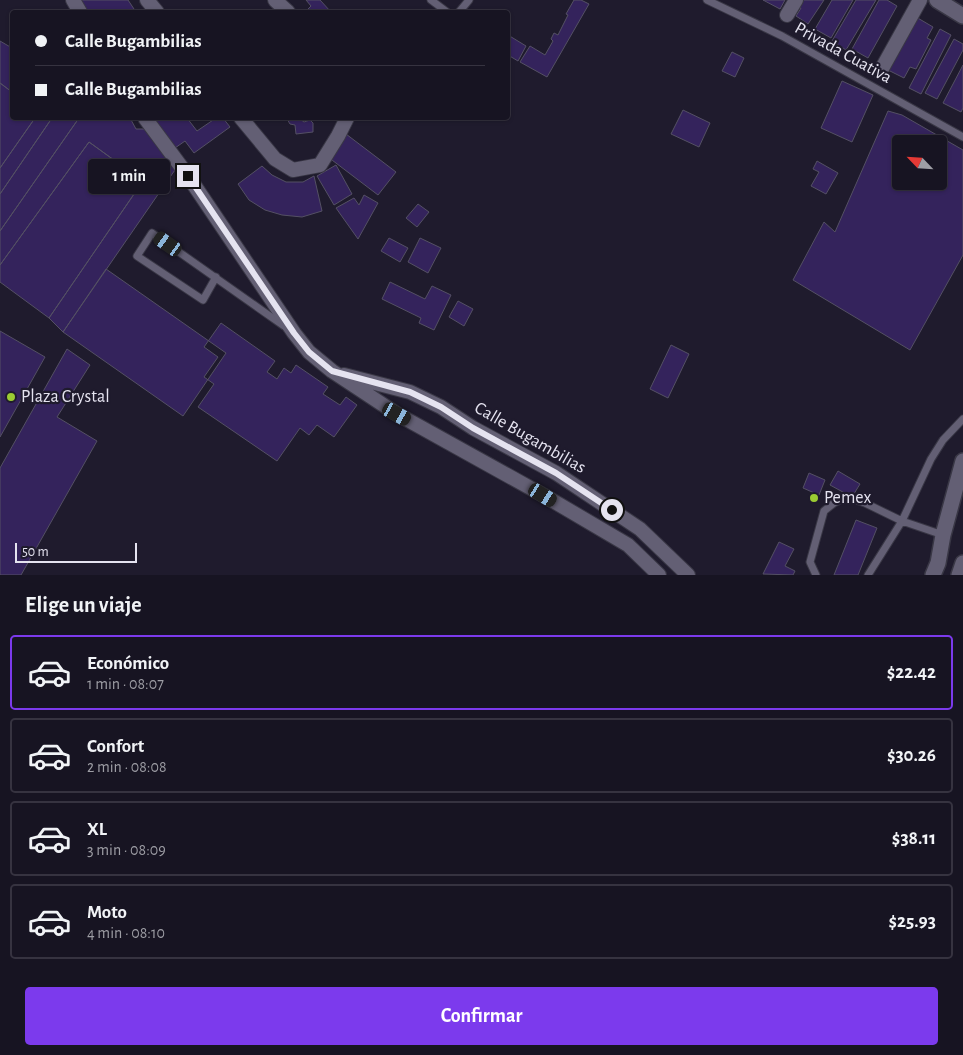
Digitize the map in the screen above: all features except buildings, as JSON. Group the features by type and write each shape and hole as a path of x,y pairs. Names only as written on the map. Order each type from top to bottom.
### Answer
{"main road":[{"path":"937,0 963,16"},
{"path":"935,569 963,461"},
{"path":"959,575 963,563"}],"street":[{"path":"147,0 155,10"},
{"path":"275,0 286,10"},
{"path":"787,15 796,0"},
{"path":"880,72 920,0"},
{"name":"Calle Bugambilias","path":"147,120 309,352 332,371 397,414 543,495 628,545 659,575"},
{"path":"243,120 275,159 292,170 320,165 346,120"},
{"name":"Calle Bugambilias","path":"332,371 410,392 441,407 473,428 556,473 640,528 688,575"},
{"path":"628,545 640,528"},
{"path":"926,575 935,569"}],"lane":[{"path":"431,0 444,10"},
{"path":"461,10 469,0"},
{"name":"Privada Cuativa","path":"707,0 782,36 963,137"},
{"path":"216,277 203,300 137,256 152,233 216,277 294,333"},
{"path":"868,575 902,520 931,459 944,440 963,419"},
{"path":"816,575 810,562 824,511 834,503 846,498 865,503 902,520 943,535"}],"place":[{"name":"Plaza Crystal","path":"11,397"},
{"name":"Pemex","path":"814,498"}],"route":[{"path":"188,176 294,333 309,352 332,371 410,392 441,407 473,428 556,473 612,510"}]}
